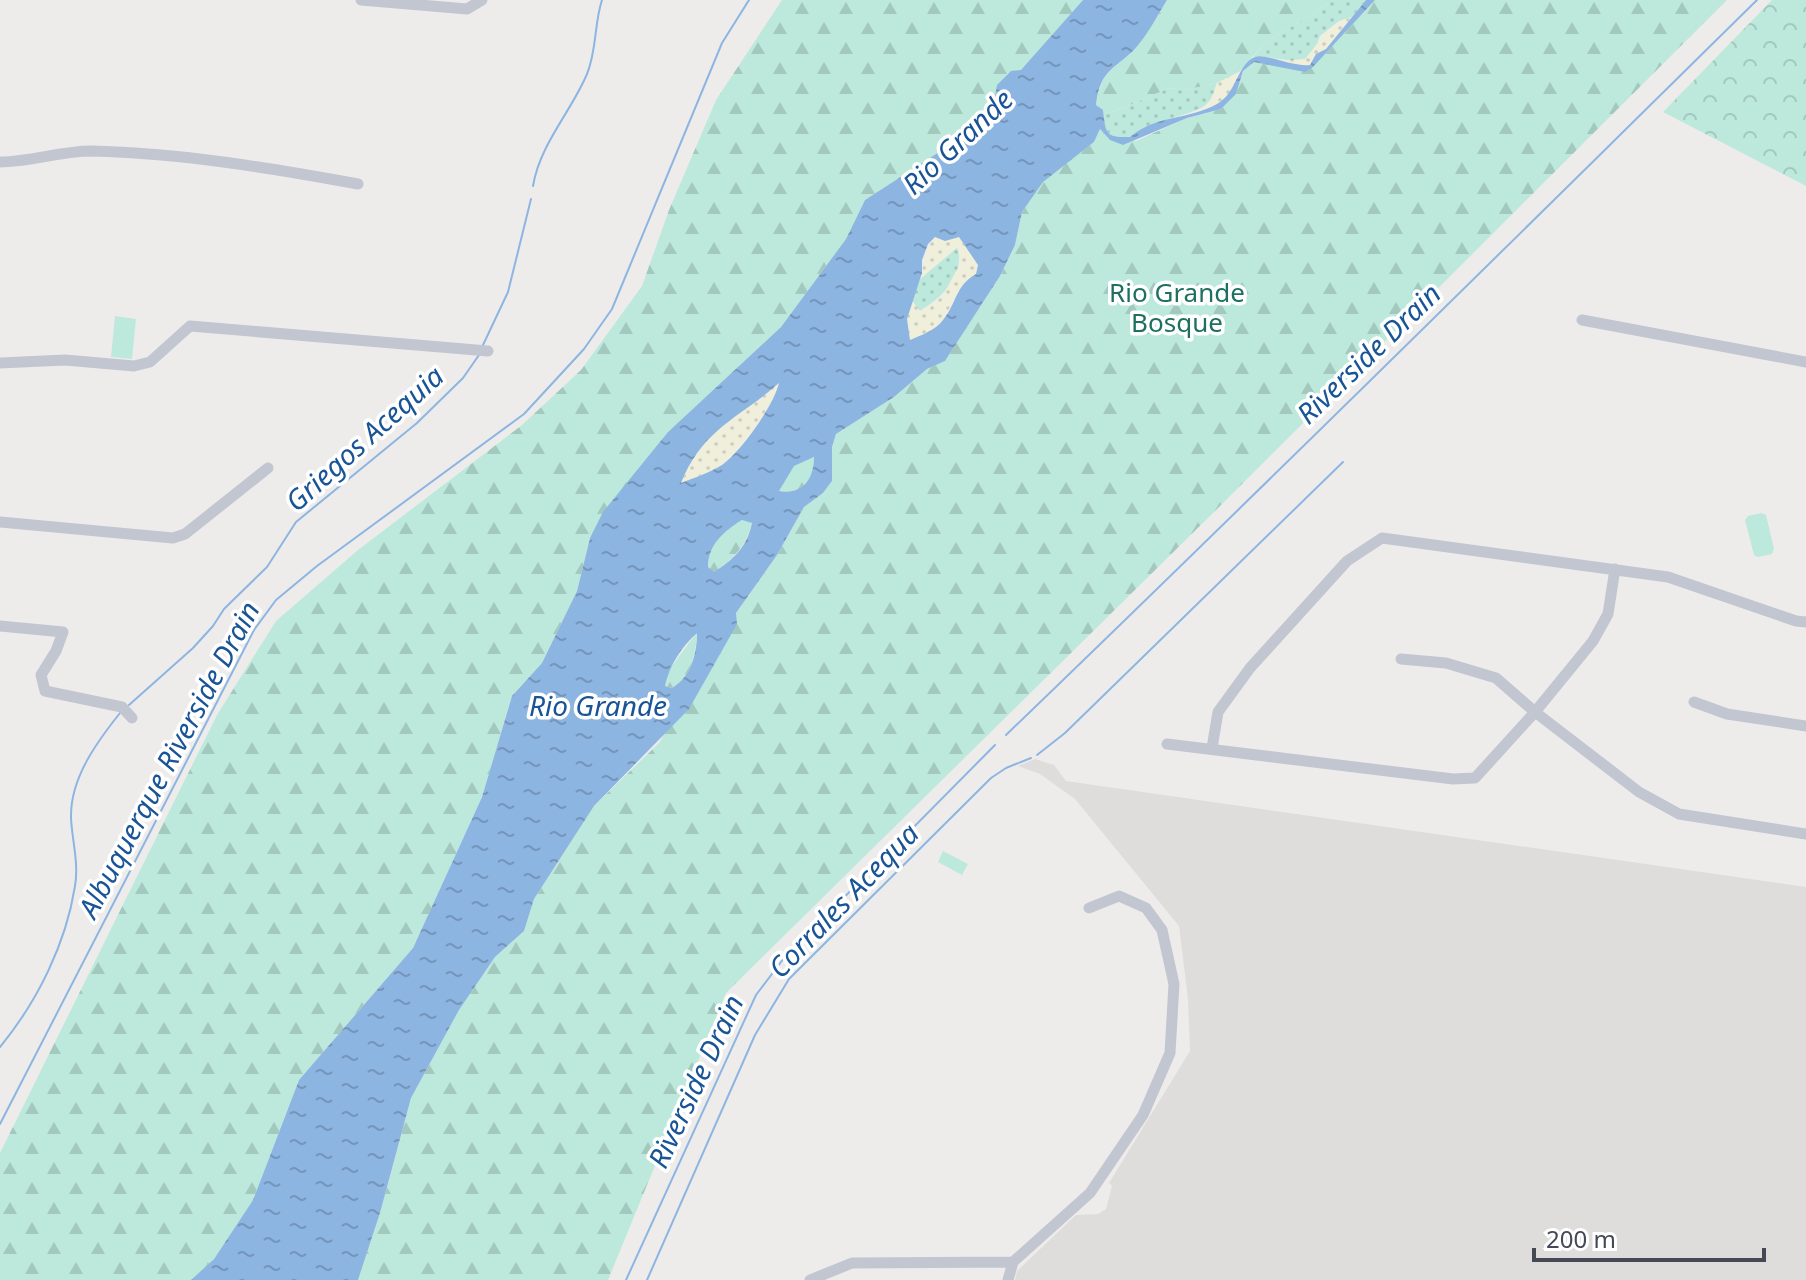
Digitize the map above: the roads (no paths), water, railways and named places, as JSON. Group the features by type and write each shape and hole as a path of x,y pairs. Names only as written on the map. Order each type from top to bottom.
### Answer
{"street":[{"path":"361,0 467,9 482,0"},
{"path":"0,162 87,151 154,154 358,184"},
{"path":"1582,320 1806,362"},
{"path":"0,363 65,360 134,366 150,362 190,326 482,351"},
{"path":"0,522 173,538 197,526 268,468"},
{"path":"1212,748 1218,712 1250,668 1347,561 1382,538 1668,577 1806,622"},
{"path":"1167,744 1453,779 1475,778 1593,641 1608,614 1615,569"},
{"path":"0,626 63,632 56,651 41,675 45,691 122,707 132,718"},
{"path":"1401,659 1446,663 1496,678 1639,792 1679,814 1806,834"},
{"path":"1694,702 1727,714 1806,726"},
{"path":"1008,1280 1013,1262 1090,1193 1143,1115 1170,1053 1174,984 1162,930 1146,908 1119,896 1089,908"},
{"path":"810,1280 852,1263 1013,1262"}],"water":[{"name":"Rio Grande","path":"1083,0 1167,0 1143,39 1106,75 1098,92 1096,105 1103,110 1108,132 1130,137 1150,125 1217,104 1229,93 1244,66 1255,57 1310,65 1316,54 1326,49 1366,0 1375,0 1305,72 1254,62 1243,71 1236,94 1221,109 1187,118 1123,145 1110,140 1100,129 1094,142 1043,182 1022,212 1015,245 1000,276 945,361 927,369 894,397 836,434 832,447 832,481 823,493 804,507 777,555 736,613 737,624 689,709 594,806 534,899 524,931 495,957 459,1010 411,1098 358,1280 191,1280 214,1259 253,1200 299,1080 413,948 482,797 512,696 542,663 577,591 590,538 603,512 668,432 781,327 846,239 865,200 956,141 994,102 997,85 1011,71 1021,70","holes":["935,237 945,241 959,237 978,265 976,274 960,289 940,324 910,340 907,319 928,244","779,383 764,415 730,459 713,470 681,483 690,464 711,436","814,457 812,473 805,484 794,491 779,491 794,466","742,520 752,523 739,552 714,572 708,567 711,552 718,539","697,633 694,657 684,678 672,688 665,686 673,664"]}],"waterway":[{"name":"Griegos Acequia","path":"533,186 542,156 587,74 602,0"},
{"name":"Albuquerque Riverside Drain","path":"0,1124 254,630 276,600 317,566 524,414 584,349 612,309 722,43 749,0"},
{"name":"Riverside Drain","path":"1006,735 1757,0"},
{"name":"Griegos Acequia","path":"483,345 508,292 531,199"},
{"name":"Griegos Acequia","path":"129,705 193,648 224,609 267,567 296,522 417,423 463,378 479,355"},
{"name":"Corrales Acequa","path":"1037,755 1065,733 1343,462"},
{"name":"Griegos Acequia","path":"0,1047 38,992 65,929 76,877 71,818 75,789 86,762 120,713"},
{"name":"Riverside Drain","path":"626,1280 756,995 784,958 995,745"},
{"name":"Corrales Acequa","path":"647,1280 755,1035 789,979 991,778 1031,758"}],"park label":[{"name":"Rio Grande Bosque","path":"1177,307"}]}
